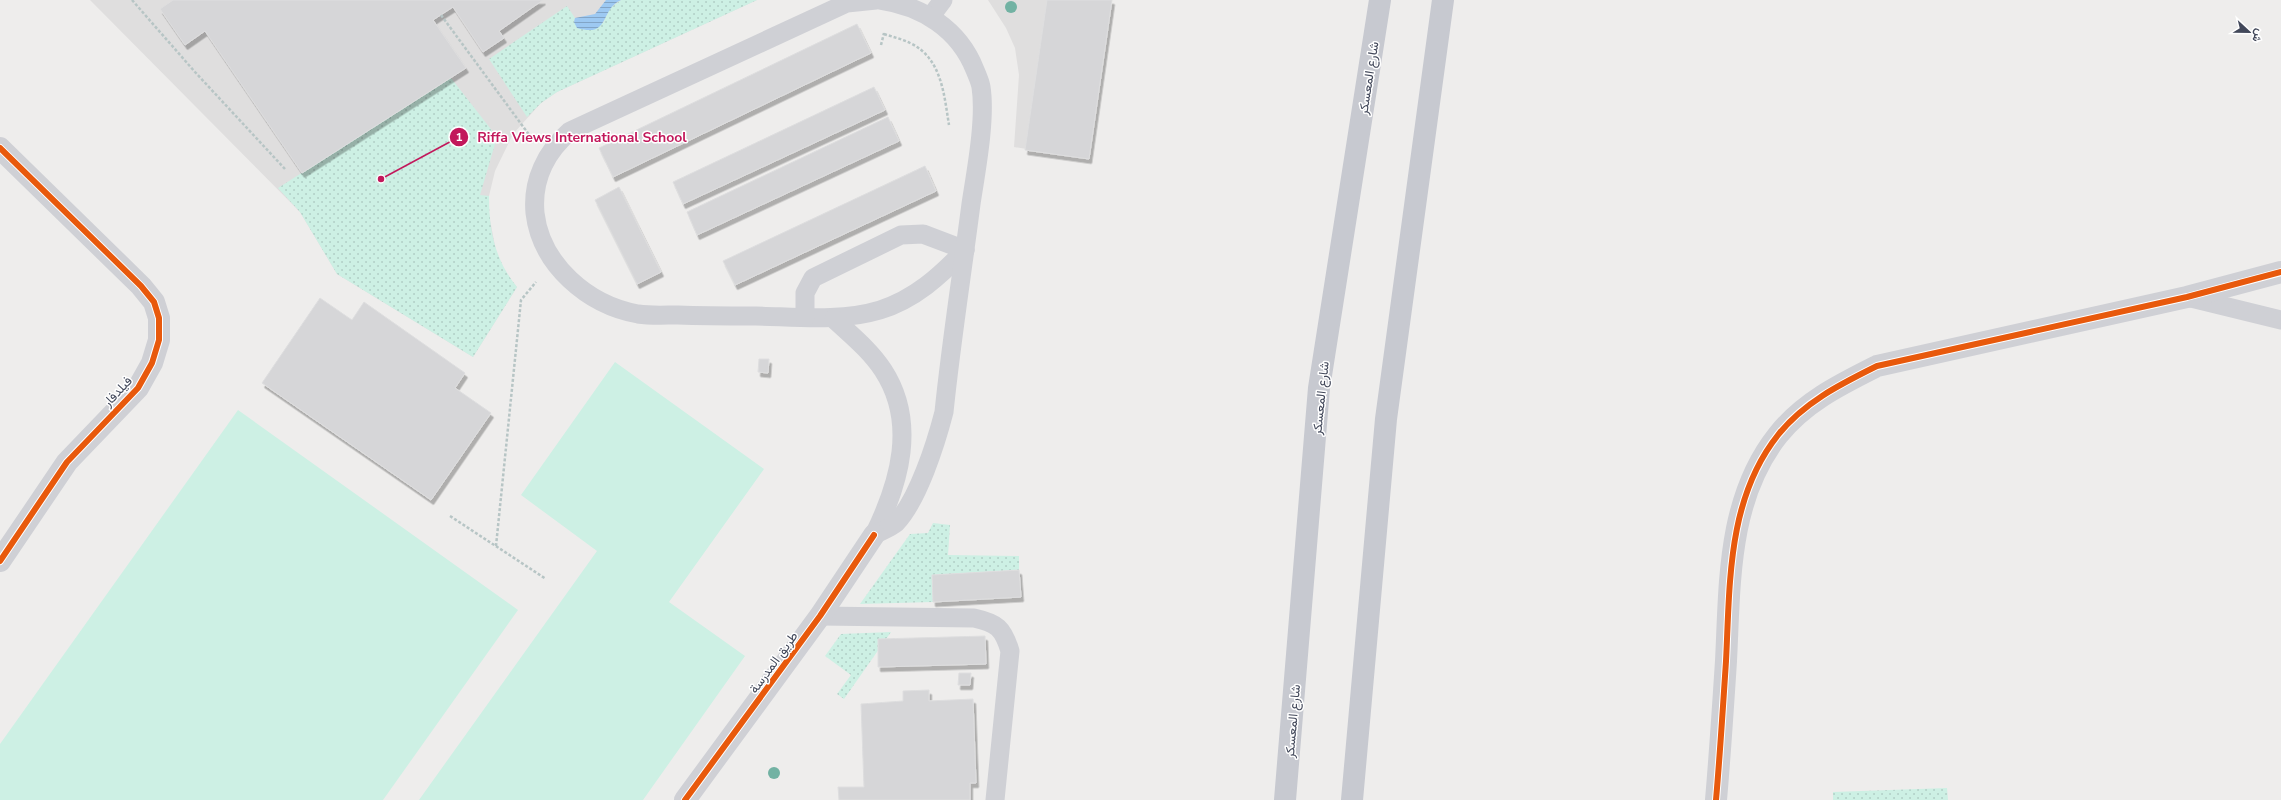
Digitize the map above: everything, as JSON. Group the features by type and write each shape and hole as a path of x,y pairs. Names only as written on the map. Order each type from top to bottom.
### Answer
{"main road":[{"name":"شارع المعسكر","path":"1285,800 1319,388 1380,0"},
{"path":"1352,800 1386,419 1443,0"}],"street":[{"name":"فيلدفار","path":"0,148 154,302 159,318 159,340 152,363 138,388 67,462 0,561"},
{"path":"1716,800 1732,553 1741,510 1758,466 1778,434 1806,407 1832,389 1877,366 2187,298 2281,272"},
{"name":"طريق المدرسة","path":"686,800 820,616 874,535"}],"lane":[{"path":"876,0 847,3 570,131 556,143 546,156 534,197 536,223 543,245 563,274 587,293 606,304 638,314 805,317 834,319 878,310 903,301 933,281 965,250"},
{"path":"874,535 895,524 904,512 928,465 944,412 977,165 981,86 971,60 959,40 931,16 916,8 880,0"},
{"path":"931,16 943,0"},
{"path":"805,317 805,293 813,278 902,235 923,234 965,250"},
{"path":"2187,298 2281,320"},
{"path":"834,319 866,348 883,369 896,392 901,413 903,439 897,477 888,506 874,535"},
{"path":"820,616 974,618 989,622 1000,629 1006,636 1010,651 995,800"}],"path":[{"path":"132,0 195,72 285,169"},
{"path":"441,15 546,156"},
{"path":"881,45 885,28"},
{"path":"884,34 910,43 930,59 939,74 944,91 949,125"},
{"path":"496,546 521,300 554,260"},
{"path":"450,516 546,579"}],"shaded area":[{"path":"90,0 757,0 557,92 541,103 513,134 495,171 489,196 489,215 497,256 505,273 517,287 473,357 337,274 300,212"},
{"path":"988,0 1112,0 1089,159 1014,147 1019,75 1015,48 1006,28"}],"green space":[{"path":"621,0 757,0 557,92 541,103 527,117 489,59 567,6 575,18 574,22 603,23 610,8"},
{"path":"451,78 497,137 480,195 489,196 490,221 498,256 509,277 517,287 473,357 337,274 300,212 278,188"},
{"path":"615,362 764,469 669,602 745,656 643,800 419,800 597,551 521,495"},
{"path":"238,410 518,610 383,800 0,800 0,744"},
{"path":"933,523 950,525 948,555 1019,556 1019,570 932,575 933,602 860,604 910,534 928,533"},
{"path":"891,632 844,699 837,694 851,675 825,656 841,634"},
{"path":"1947,788 1948,800 1833,800 1833,792"}],"water":[{"path":"606,0 621,0 614,4 604,22 600,26 595,29 588,30 577,28 574,22 575,18 595,14"}],"building":[{"path":"173,0 543,0 499,31 504,38 483,52 453,7 433,20 466,68 302,173 205,31 185,45 160,9"},
{"path":"1047,0 1112,0 1089,159 1025,150"},
{"path":"857,24 871,53 613,177 599,148"},
{"path":"874,87 885,110 683,204 673,182"},
{"path":"888,117 899,141 697,235 687,212"},
{"path":"925,166 936,191 735,285 723,261"},
{"path":"619,187 661,272 637,284 595,200"},
{"path":"320,298 352,320 364,302 465,373 455,388 491,413 431,500 262,383"},
{"path":"759,359 769,359 768,373 758,372"},
{"path":"1019,570 1021,597 933,602 932,575"},
{"path":"985,636 986,664 878,667 878,639"},
{"path":"959,673 971,673 970,685 958,685"},
{"path":"929,690 929,701 973,699 976,783 970,783 970,800 839,800 838,787 864,787 861,704 903,701 903,691"}],"cycle path":[{"path":"0,148 141,286 154,302 159,318 159,340 152,363 138,388 67,462 0,561"},
{"path":"1716,800 1734,543 1740,514 1749,486 1761,460 1788,423 1811,403 1837,387 1877,366 2187,297 2281,272"},
{"path":"685,800 820,616 874,535"}],"place":[{"name":"Riffa Views International School","path":"381,179"}]}
